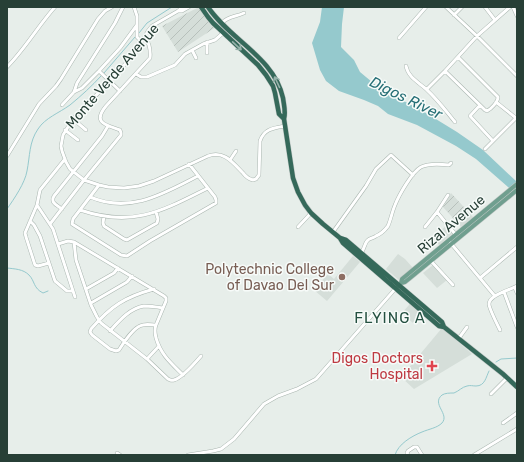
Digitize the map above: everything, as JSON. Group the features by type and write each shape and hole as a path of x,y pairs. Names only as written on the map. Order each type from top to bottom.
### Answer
{"highway":[{"path":"201,7 210,20 258,65 266,75 273,86 279,114 284,119"},
{"path":"208,7 212,13 268,67 275,77 282,93 284,103 285,126 296,186 301,199 311,213 340,238 343,243 360,254 442,322 444,327 517,387"}],"main road":[{"name":"Rizal Avenue","path":"398,286 402,279 516,188"},
{"name":"Rizal Avenue","path":"398,286 431,261 456,235 510,193"}],"street":[{"path":"8,65 55,7"},
{"path":"7,156 36,108 61,79 98,19 105,11 112,7"},
{"path":"74,92 77,83 115,24 123,7"},
{"path":"134,7 137,16 137,37 142,42"},
{"path":"178,11 183,7"},
{"path":"178,11 182,11 189,7"},
{"path":"399,38 426,7"},
{"path":"446,7 517,76"},
{"path":"454,14 462,7"},
{"path":"485,7 495,20"},
{"path":"426,89 445,71 477,36 495,20 512,7 517,16"},
{"name":"Monte Verde Avenue","path":"178,11 152,26 135,53 73,119 65,130 61,146 68,166 73,172 84,180 99,185 124,188 138,186 154,181 214,154 222,155 230,160 248,178 255,180 260,173 260,141 262,137 270,129 285,126"},
{"path":"222,23 229,17 244,13"},
{"path":"62,105 74,92 82,88 99,71 120,48 137,26"},
{"path":"136,74 141,77 147,77 175,65 182,56 207,42 215,40 223,33"},
{"path":"50,224 121,135 122,133 120,130 103,123 101,120 101,113 150,58 150,52 145,36"},
{"path":"207,42 207,53"},
{"path":"192,50 196,58"},
{"path":"445,71 485,111 488,111 496,102 498,97 458,57"},
{"path":"406,66 416,81 426,89 455,122"},
{"path":"99,71 120,91"},
{"path":"485,149 516,118 496,102"},
{"path":"480,106 470,116 493,141"},
{"path":"73,119 86,130"},
{"path":"62,209 53,202 52,198 102,136 108,126"},
{"path":"65,130 78,140"},
{"path":"230,160 236,151"},
{"path":"333,232 362,192 376,169 391,155 413,175"},
{"path":"49,263 36,266 25,235 42,188 65,159"},
{"path":"360,254 364,250 366,241 376,236 386,228 390,222 400,196 413,175 420,168 432,164 449,165 451,163"},
{"path":"99,185 72,221 72,224 121,255 125,256 215,204 216,199 189,164"},
{"path":"90,197 101,201 116,203 139,202 160,195 198,176"},
{"path":"80,210 119,218 134,217 156,212 174,205 208,188"},
{"path":"425,227 448,195"},
{"path":"37,205 53,229 75,297"},
{"path":"104,216 104,226 127,240 157,222 156,212"},
{"path":"437,212 456,235"},
{"path":"298,226 311,213"},
{"path":"30,222 39,233 56,282 67,292 73,291"},
{"path":"58,244 68,241 74,242 154,289 166,298 154,331 159,346 168,360 183,375"},
{"path":"74,242 75,256 91,303 99,320 110,330 147,359 163,375 171,380 179,378 183,375 201,356"},
{"path":"450,242 494,295"},
{"path":"480,278 517,247"},
{"path":"431,261 454,285"},
{"path":"86,289 114,273 118,268"},
{"path":"91,303 127,282 132,276"},
{"path":"188,455 221,449 234,439 264,404 316,379 398,286"},
{"path":"500,330 489,306 490,300 494,295 516,287 517,294"},
{"path":"154,289 132,296 110,309 91,329 90,332 110,349 116,351 119,350 134,330 139,326 144,324 156,325"},
{"path":"504,292 516,328"},
{"path":"110,330 124,316 139,307 151,306 163,308"},
{"path":"459,338 467,328"},
{"path":"147,359 159,346"},
{"path":"491,394 507,378"},
{"path":"503,423 517,413"},
{"path":"474,455 517,429"},
{"path":"408,455 408,451 414,447 417,447 422,455"}],"shaded area":[{"path":"199,7 216,27 178,52 162,26"},
{"path":"451,193 473,217 461,227 443,207"},
{"path":"446,226 453,233 439,245 433,237"},
{"path":"398,254 413,268 399,280 386,269"},
{"name":"Polytechnic College of Davao Del Sur","path":"353,256 360,262 327,301 314,290 328,274 334,279"},
{"path":"433,265 447,280 437,288 423,273"},
{"path":"410,301 422,312 413,323 402,313 409,305"},
{"name":"Digos Doctors Hospital","path":"442,328 472,354 414,389 401,377"}],"water":[{"path":"322,7 344,7 341,47 354,60 360,72 384,92 426,113 483,150 517,182 517,195 476,159 456,146 417,125 388,114 378,106 339,91 326,81 320,70 312,43 320,22"}],"waterway":[{"path":"139,33 147,23 172,7"},
{"path":"104,73 135,37"},
{"path":"7,209 24,181 31,144 38,129 48,119 74,102 101,76"},
{"path":"7,268 24,272 31,277 36,287 40,291 43,293 48,291"},
{"path":"496,362 501,359 517,358"},
{"path":"395,455 399,447 410,438 442,423 444,416 438,402 442,395 446,393 454,393 467,386 479,386 485,381 489,371"}],"place":[{"name":"Polytechnic College of Davao Del Sur","path":"342,277"},
{"name":"Digos Doctors Hospital","path":"432,366"}],"district":[{"name":"FLYING A","path":"390,318"}],"water label":[{"name":"Digos River","path":"406,98"}]}
